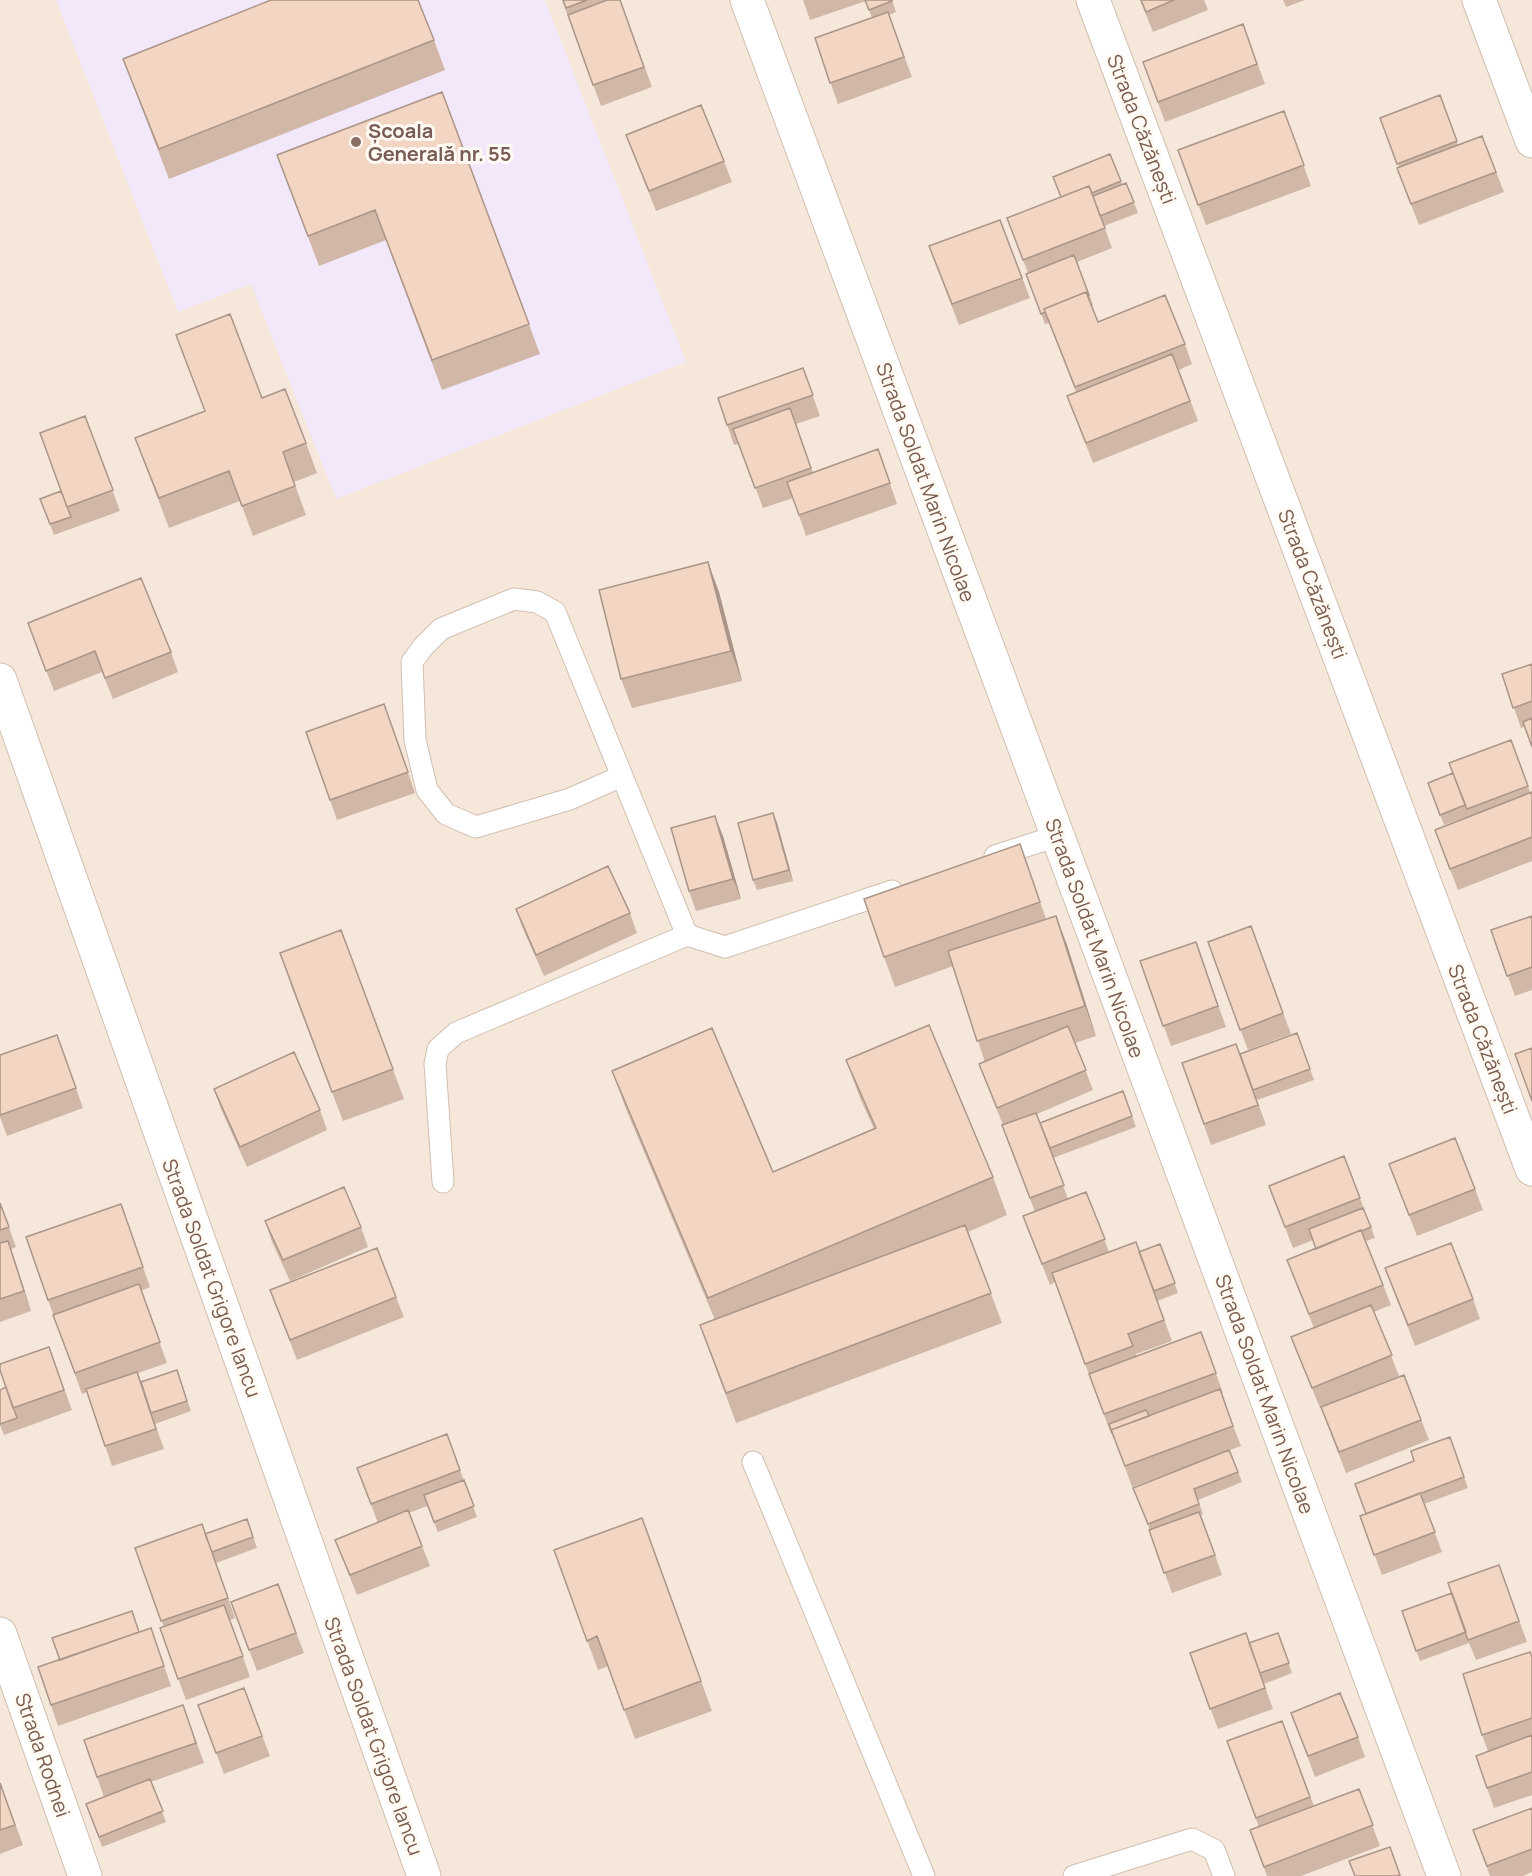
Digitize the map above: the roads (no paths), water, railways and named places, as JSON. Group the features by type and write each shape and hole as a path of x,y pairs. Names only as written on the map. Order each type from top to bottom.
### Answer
{"street":[{"name":"Strada Soldat Marin Nicolae","path":"747,0 1444,1876"},
{"name":"Strada Căzănești","path":"1093,0 1532,1169"},
{"path":"1479,0 1532,141"},
{"name":"Strada Soldat Grigore Iancu","path":"0,680 424,1876"},
{"name":"Strada Rodnei","path":"0,1634 86,1876"}],"lane":[{"path":"622,776 570,799 476,827 446,814 426,790 417,750 412,662 441,629 514,599 537,602 555,612 687,935"},
{"path":"980,862 1057,836"},
{"path":"443,1182 435,1064 438,1048 456,1033 687,935 725,947 914,884"},
{"path":"753,1462 924,1876"},
{"path":"1074,1876 1192,1839 1214,1850 1224,1876"}],"place":[{"name":"Școala Generală nr. 55","path":"356,142"}]}
